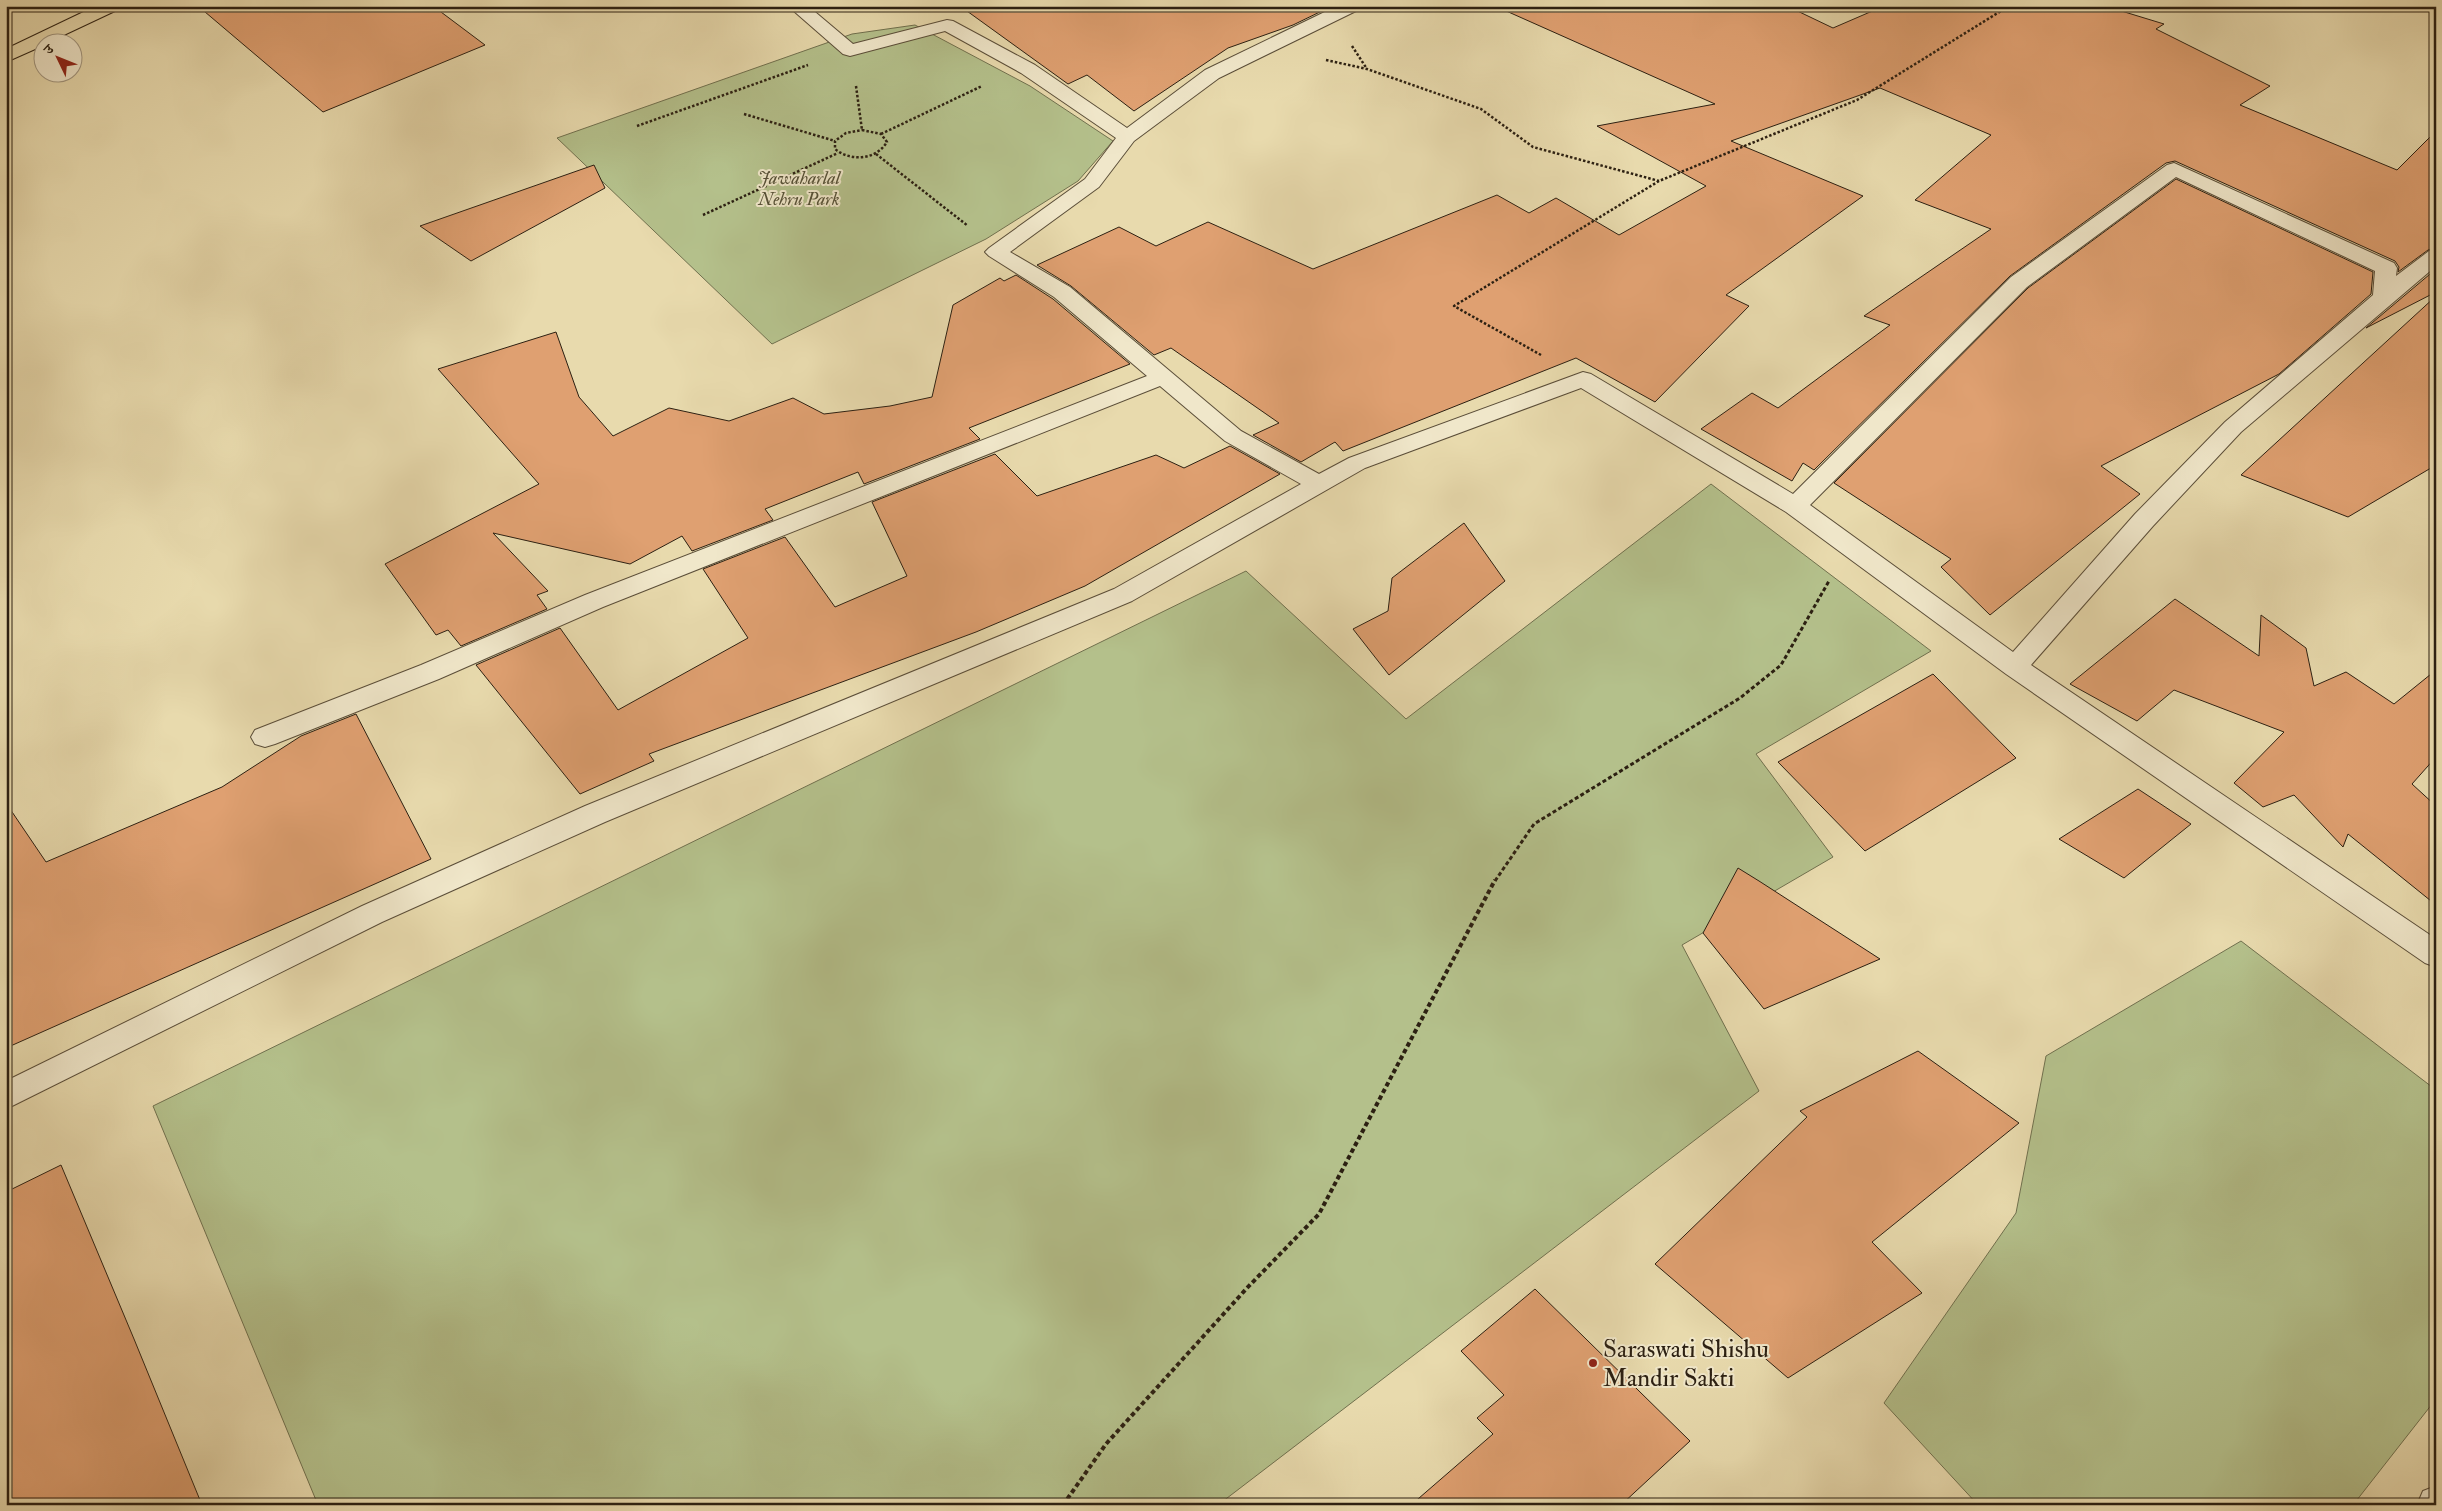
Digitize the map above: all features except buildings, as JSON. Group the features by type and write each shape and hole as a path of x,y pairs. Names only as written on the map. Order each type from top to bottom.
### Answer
{"main road":[{"path":"6,56 111,6"}],"street":[{"path":"797,6 850,50 947,25 1028,69 1127,137"},
{"path":"1319,484 1233,436 1062,292 996,252 1092,183 1127,137 1212,74 1352,6"},
{"path":"1795,506 2018,282 2174,169 2386,268 2384,296"},
{"path":"2014,667 2144,520 2233,426 2384,296 2436,255"},
{"path":"266,737 430,672 594,601 1164,377"},
{"path":"6,1096 372,914 586,818 1123,595 1358,463 1583,378 1795,506 2014,667 2436,955"}],"path":[{"path":"1583,378 1454,306 1660,181 1857,100 2009,6"},
{"path":"1266,48 1367,69 1481,109 1533,147 1660,181"},
{"path":"637,126 850,50 862,130"},
{"path":"835,141 846,133 862,130 881,134 989,83"},
{"path":"744,114 835,141"},
{"path":"835,141 834,145 838,153 852,158 876,154 886,146 887,142 881,134"},
{"path":"703,215 838,153"},
{"path":"876,154 970,227"},
{"path":"1063,1505 1106,1444 1247,1288 1319,1214 1501,869 1534,824 1740,698 1781,665 1849,546"}],"green space":[{"name":"Jawaharlal Nehru Park","path":"915,25 1030,86 1113,141 1078,181 986,239 772,344 557,138 852,34"},
{"path":"1711,484 1931,651 1756,754 1833,857 1682,945 1759,1091 1218,1505 318,1505 153,1106 1246,571 1406,719"},
{"path":"2241,941 2436,1090 2436,1399 2353,1505 1978,1505 1884,1403 2016,1213 2046,1056"}],"place":[{"name":"Saraswati Shishu Mandir Sakti","path":"1593,1363"}]}
